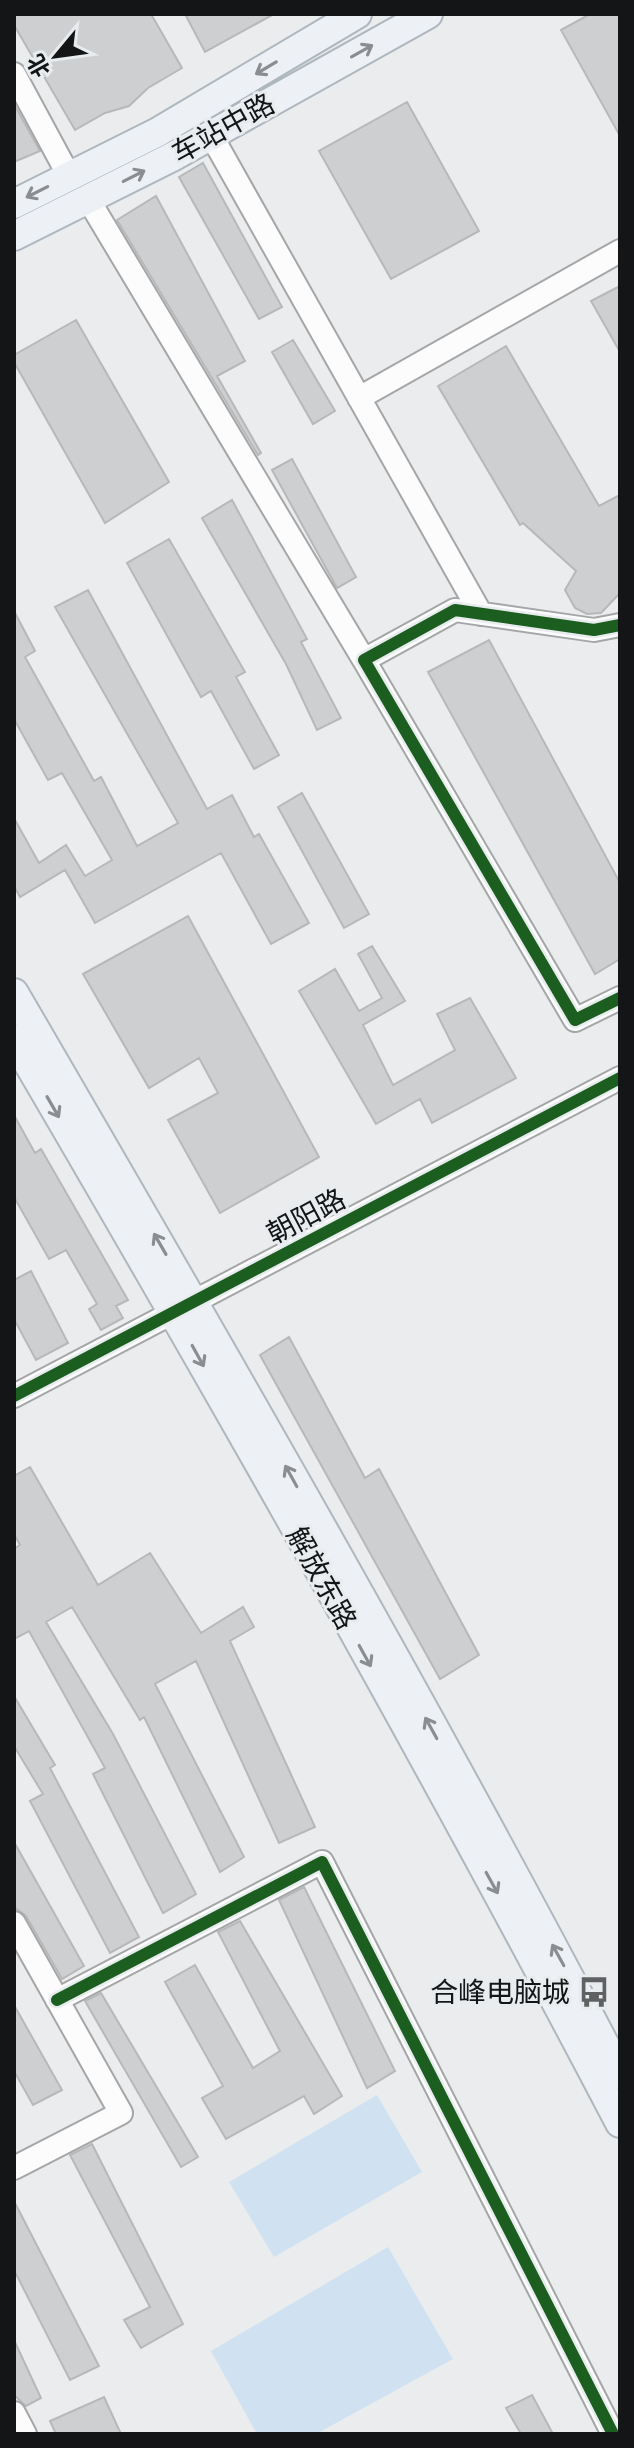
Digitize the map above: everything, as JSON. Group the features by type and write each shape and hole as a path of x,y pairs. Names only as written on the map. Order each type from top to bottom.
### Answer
{"main road":[{"name":"车站中路","path":"14,204 158,132 357,14"},
{"name":"车站中路","path":"14,236 211,135 428,14"},
{"name":"解放东路","path":"14,993 620,2123"},
{"name":"解放东路","path":"14,1039 187,1312 561,1960 620,2074"}],"street":[{"path":"14,74 69,176"},
{"path":"211,135 481,614"},
{"path":"88,199 575,1020 620,998"},
{"path":"359,398 620,251"},
{"path":"364,660 455,610 594,630 620,625"},
{"name":"朝阳路","path":"14,1410 187,1312 620,1078"},
{"name":"朝阳路","path":"14,1396 620,1094"},
{"path":"57,2000 322,1862 613,2434"},
{"path":"14,1923 121,2113 14,2168"},
{"path":"14,2413 25,2434"}],"shaded area":[{"path":"377,2095 422,2172 274,2257 229,2182"},
{"path":"388,2247 453,2359 316,2434 257,2434 211,2351"}],"building":[{"path":"14,14 151,14 182,68 148,88 129,106 105,113 75,130 14,25"},
{"path":"185,14 274,14 205,52"},
{"path":"590,14 620,14 620,136 561,30"},
{"path":"407,102 479,231 391,279 319,151"},
{"path":"14,104 40,151 14,162"},
{"path":"203,163 282,307 259,319 179,177"},
{"path":"156,196 245,361 217,376 261,453 258,455 117,220"},
{"path":"620,286 620,352 591,301"},
{"path":"76,320 169,482 105,523 14,362 14,355"},
{"path":"293,340 335,411 313,424 272,352"},
{"path":"506,346 599,506 620,495 620,593 601,613 587,614 575,608 565,590 576,571 523,523 520,525 438,386"},
{"path":"292,459 356,577 337,588 272,470"},
{"path":"232,500 307,639 301,642 341,718 317,730 286,664 202,518"},
{"path":"169,539 245,672 236,677 279,755 254,769 211,691 201,697 127,563"},
{"path":"88,590 207,809 232,795 254,837 259,834 309,923 271,944 221,853 95,923 65,870 20,897 14,886 14,818 39,863 66,845 85,876 112,860 62,773 48,780 14,719 14,611 35,651 25,657 94,781 101,777 137,846 178,823 55,607"},
{"path":"489,640 620,883 620,959 595,974 428,672"},
{"path":"302,793 369,914 344,928 278,807"},
{"path":"188,916 319,1157 220,1213 168,1120 218,1093 199,1058 149,1088 83,974"},
{"path":"372,946 405,1001 363,1025 393,1085 455,1050 437,1014 470,998 516,1078 432,1123 420,1099 376,1124 299,991 335,969 359,1011 382,998 358,954"},
{"path":"14,1115 35,1153 41,1149 128,1300 116,1306 123,1318 101,1330 89,1309 97,1304 66,1250 49,1259 14,1197"},
{"path":"31,1271 68,1343 36,1360 14,1319 14,1280"},
{"path":"289,1337 365,1478 379,1469 479,1655 440,1679 260,1355"},
{"path":"30,1467 98,1585 150,1553 201,1633 243,1607 254,1627 230,1641 315,1827 279,1843 196,1661 155,1684 244,1857 220,1872 144,1717 140,1720 72,1607 46,1622 113,1734 196,1894 163,1913 93,1774 105,1768 29,1631 14,1639 14,1549 20,1545 14,1534 14,1476"},
{"path":"14,1696 55,1765 50,1768 139,1937 110,1953 30,1801 43,1794 14,1746"},
{"path":"14,1842 84,1966 62,1979 26,1916 14,1907"},
{"path":"304,1887 395,2071 367,2088 279,1900"},
{"path":"240,1921 342,2096 314,2114 304,2096 226,2139 202,2098 223,2086 165,1982 195,1965 253,2068 280,2051 218,1932"},
{"path":"101,1993 198,2157 181,2167 85,2001"},
{"path":"14,2005 62,2090 33,2105 14,2071"},
{"path":"92,2144 183,2324 141,2348 124,2320 150,2307 70,2155"},
{"path":"14,2201 99,2366 70,2380 14,2270"},
{"path":"14,2340 41,2398 26,2406 14,2395"},
{"path":"532,2395 553,2434 521,2434 506,2408"},
{"path":"104,2397 121,2434 56,2434 50,2421"}],"cycle path":[{"path":"620,625 594,630 455,610 364,660 575,1020 620,998"},
{"path":"14,1396 620,1078"},
{"path":"57,2000 322,1862 613,2434"}],"place":[{"name":"合峰电脑城","path":"594,1992"}]}
